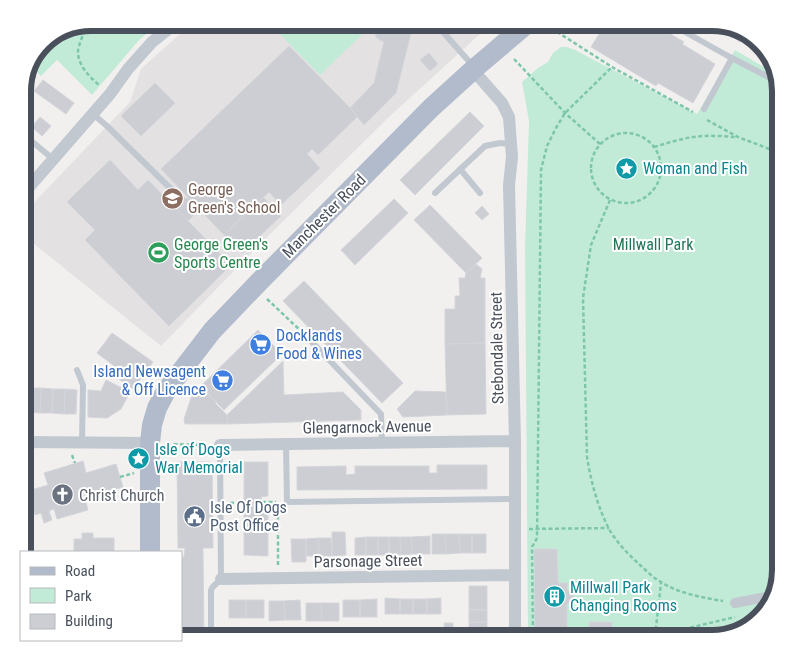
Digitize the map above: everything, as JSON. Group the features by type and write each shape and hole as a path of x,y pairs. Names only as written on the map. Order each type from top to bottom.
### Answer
{"main road":[{"name":"Manchester Road","path":"150,551 150,443 152,425 157,408 166,391 212,331 258,282 431,108 518,31"}],"street":[{"path":"31,185 110,94 128,69 152,42 165,31"},
{"name":"Stebondale Street","path":"474,69 505,108 509,117 512,157 509,185 515,441 515,630"},
{"name":"Glengarnock Avenue","path":"220,446 515,441"},
{"path":"31,442 150,443"},
{"name":"Parsonage Street","path":"221,579 515,575"},
{"path":"735,603 765,597"}],"lane":[{"path":"442,31 474,69"},
{"path":"685,31 771,78"},
{"path":"704,110 732,58"},
{"path":"93,114 172,190"},
{"path":"31,141 53,159"},
{"path":"435,193 485,146 500,143 510,144"},
{"path":"460,169 480,193"},
{"path":"308,338 381,414 382,442"},
{"path":"78,370 83,385 82,443"},
{"path":"286,444 287,502 515,499"},
{"path":"211,630 211,590 221,579 220,446"}],"path":[{"path":"555,31 612,67 693,112"},
{"path":"84,32 78,51 81,63 86,73 110,94"},
{"path":"514,59 565,113 601,144"},
{"path":"533,630 532,547 537,538 541,170 547,146 565,113 612,67"},
{"path":"701,116 738,137 772,150"},
{"path":"628,133 645,139 654,147 661,164 661,175 651,194 642,200 620,203 610,200 601,193 594,184 592,173 592,162 601,144 610,137 628,133"},
{"path":"654,147 692,137 738,137"},
{"path":"610,200 591,245 582,298 587,457 596,500 608,528 627,553 661,583 682,592 704,598 735,603"},
{"path":"267,299 308,338"},
{"path":"150,443 220,446"},
{"path":"120,476 130,473"},
{"path":"262,502 278,502 279,578"},
{"path":"515,529 608,528"},
{"path":"655,630 661,583"},
{"path":"683,630 740,616"}],"shaded area":[{"name":"George Green's School","path":"183,31 483,31 390,116 260,244 161,346 31,241 31,206 130,102 141,69"}],"green space":[{"path":"91,31 150,31 140,39 92,95 57,60 41,76 35,70 41,58 58,41 68,36 79,32"},
{"path":"277,31 366,31 320,75"},
{"name":"Millwall Park","path":"561,47 575,50 697,114 735,50 769,72 772,91 772,570 771,582 764,600 748,617 731,627 712,630 528,630 525,247 529,121 522,82 548,62 553,53"}],"building":[{"path":"374,31 402,31 411,33 396,93 364,125 350,108 374,83 384,42 377,38"},
{"path":"601,31 665,31 684,42 682,44 715,64 693,103 658,83 656,86 591,47"},
{"path":"727,33 742,39 740,42"},
{"path":"289,46 358,116 318,155 312,149 307,154 320,168 281,205 269,192 224,235 161,169"},
{"path":"429,53 438,64 430,71 420,60"},
{"path":"43,80 74,103 66,114 34,91"},
{"path":"155,83 175,103 141,136 121,116"},
{"path":"470,112 484,126 415,195 400,180"},
{"path":"40,117 51,126 42,136 32,127"},
{"name":"George Green's Sports Centre","path":"110,160 138,190 148,180 231,265 169,326 85,240 95,230 67,202"},
{"path":"263,197 281,216 242,253 224,235"},
{"path":"189,198 200,209 188,221 167,199"},
{"path":"394,199 408,213 355,265 341,250"},
{"path":"430,205 482,258 466,273 414,220"},
{"path":"482,206 489,214 482,220 475,213"},
{"path":"476,264 482,269 480,278 485,278 485,343 445,344 445,309 455,309 455,296 460,296 459,278 465,278 466,273"},
{"path":"304,281 403,383 382,403 283,301"},
{"path":"258,330 282,354 224,410 201,386"},
{"path":"112,333 153,362 133,389 112,374 117,368 97,353"},
{"path":"485,343 486,414 447,415 445,344"},
{"path":"283,361 284,395 343,392 361,410 361,420 228,424 227,415"},
{"path":"106,380 130,392 121,409 107,418 88,417 88,390 101,391"},
{"path":"201,386 227,415 228,424 185,424 184,419 192,395"},
{"path":"31,388 41,388 40,413 31,412"},
{"path":"41,388 53,389 52,413 40,413"},
{"path":"53,389 65,389 64,414 52,413"},
{"path":"65,389 77,390 76,414 64,414"},
{"path":"415,391 446,392 447,415 403,417 397,409"},
{"name":"Christ Church","path":"83,461 86,473 116,464 123,487 85,499 88,510 57,519 54,509 49,511 52,520 44,523 41,513 35,515 31,501 31,490 48,485 44,473"},
{"path":"177,462 212,462 213,548 203,548 204,630 182,630 182,557 184,557 185,548 178,548"},
{"path":"244,462 268,462 268,496 261,497 262,506 268,506 268,556 244,555"},
{"path":"437,465 487,465 487,489 297,490 297,467 346,466 346,475 355,474 355,466 429,466 429,473 437,473"},
{"path":"332,532 345,532 346,555 332,556"},
{"path":"82,533 93,533 93,538 114,538 114,551 74,551 74,539 82,539"},
{"path":"432,534 445,534 446,554 432,554"},
{"path":"445,534 459,534 460,553 446,554"},
{"path":"459,534 472,534 472,553 460,553"},
{"path":"472,534 486,534 486,553 472,553"},
{"path":"430,536 430,554 412,554 411,537"},
{"path":"366,537 366,555 355,555 355,538"},
{"path":"366,537 378,537 378,555 366,555"},
{"path":"378,537 389,537 389,555 378,555"},
{"path":"389,537 400,537 401,555 389,555"},
{"path":"400,537 411,537 412,554 401,555"},
{"path":"318,538 319,556 306,556 306,539"},
{"path":"318,538 331,538 332,556 319,556"},
{"path":"291,539 306,539 306,562 292,562"},
{"name":"Millwall Park Changing Rooms","path":"534,549 557,549 558,583 568,583 567,590 574,590 574,603 567,604 567,630 535,630"},
{"path":"469,586 487,586 487,610 469,610"},
{"path":"385,598 400,599 400,614 385,614"},
{"path":"441,598 441,614 427,614 427,599"},
{"path":"377,599 377,617 360,617 360,600"},
{"path":"400,599 413,599 413,614 400,614"},
{"path":"413,599 427,599 427,614 413,614"},
{"path":"229,600 246,600 246,618 229,618"},
{"path":"246,600 264,600 264,618 246,618"},
{"path":"300,600 301,620 285,620 284,601"},
{"path":"343,600 360,600 360,617 343,617"},
{"path":"269,601 284,601 285,620 269,621"},
{"path":"306,603 321,603 322,621 306,621"},
{"path":"321,603 339,603 339,621 322,621"},
{"path":"469,610 487,610 487,622 469,622"},
{"path":"469,622 487,622 487,630 469,630"},
{"path":"589,622 612,622 612,630 589,630"},
{"path":"444,623 453,623 453,630 445,630"},
{"path":"651,629 650,630 612,630"}],"place":[{"name":"Woman and Fish","path":"627,168"},
{"name":"George Green's School","path":"172,198"},
{"name":"George Green's Sports Centre","path":"158,253"},
{"name":"Docklands Food & Wines","path":"260,344"},
{"name":"Island Newsagent & Off Licence","path":"222,380"},
{"name":"Isle of Dogs War Memorial","path":"139,458"},
{"name":"Christ Church","path":"63,495"},
{"name":"Isle Of Dogs Post Office","path":"194,516"},
{"name":"Millwall Park Changing Rooms","path":"554,596"}]}
